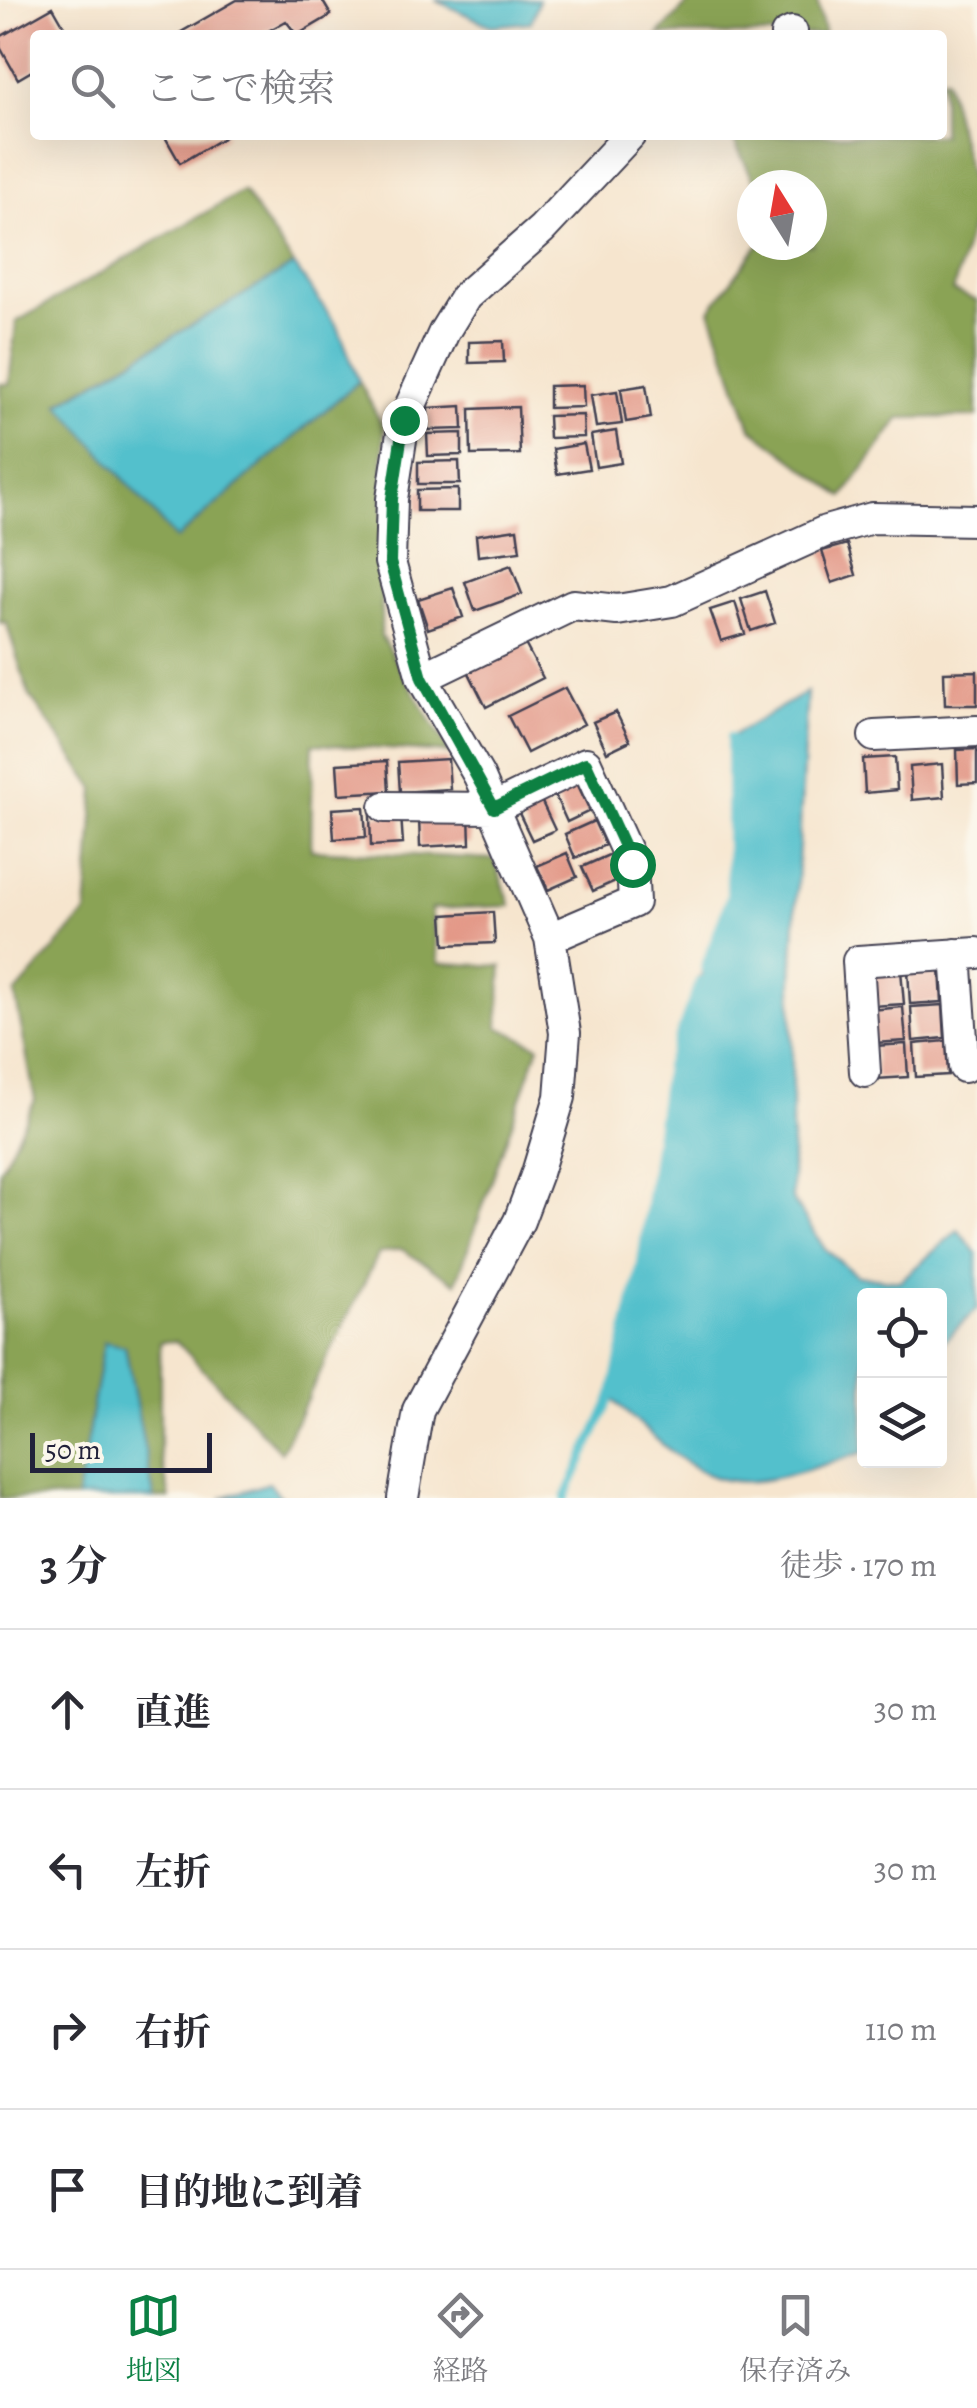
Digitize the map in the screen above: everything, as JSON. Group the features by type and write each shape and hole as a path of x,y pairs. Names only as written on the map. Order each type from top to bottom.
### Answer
{"street":[{"path":"403,1498 418,1410 519,1221 560,1097 565,1033 550,938 494,808 422,678 390,562 392,499 404,420 444,332 466,296 542,229 625,140"},
{"path":"422,678 572,605 617,610 672,601 826,531 872,518 977,520"},
{"path":"874,736 977,732"},
{"path":"385,808 494,808 586,763 632,864 634,902 550,938"},
{"path":"865,1072 858,960 966,954 964,1067"}],"green space":[{"path":"691,0 817,0 824,30 663,30"},
{"path":"947,82 977,206 953,291 977,301 977,417 900,418 843,497 751,428 710,310 747,260 827,260 827,170 748,170 734,140 947,140"},
{"path":"243,191 294,265 59,403 176,539 359,381 384,428 381,636 450,753 313,744 311,850 494,859 511,906 431,909 439,963 502,966 498,1027 539,1046 456,1283 401,1249 379,1253 281,1452 176,1341 160,1342 160,1454 170,1498 154,1498 125,1346 104,1343 77,1498 0,1498 0,1170 35,1100 15,994 86,913 95,789 29,695 6,622 0,623 0,384 9,384 16,322"}],"water":[{"path":"435,0 539,0 531,22 491,26"},
{"path":"294,265 338,327 359,381 176,539 59,404"},
{"path":"807,692 792,980 792,1199 825,1249 857,1276 900,1281 958,1230 977,1253 977,1309 947,1338 947,1288 857,1288 857,1454 780,1477 750,1481 724,1480 701,1471 676,1455 611,1398 641,1263 668,1066 730,896 730,737"},
{"path":"104,1342 125,1346 154,1498 77,1498"},
{"path":"269,1483 282,1498 221,1498"}],"building":[{"path":"237,0 322,0 331,15 306,30 293,30 286,21 270,30 185,30"},
{"path":"53,7 66,30 30,30 30,72 18,79 0,47 0,37"},
{"path":"167,140 219,140 180,163"},
{"path":"503,341 504,362 469,363 469,342"},
{"path":"583,385 584,407 549,408 549,386"},
{"path":"646,385 651,418 626,422 621,389"},
{"path":"617,391 622,424 596,427 591,395"},
{"path":"462,406 463,429 428,430 428,408"},
{"path":"518,407 520,454 471,455 470,409"},
{"path":"583,415 584,437 549,438 548,416"},
{"path":"616,431 621,463 596,467 591,435"},
{"path":"462,433 462,455 428,456 427,434"},
{"path":"584,444 589,469 557,474 553,449"},
{"path":"459,461 460,484 418,484 418,462"},
{"path":"458,489 458,511 417,511 417,490"},
{"path":"517,529 520,551 478,556 476,535"},
{"path":"847,544 856,575 832,583 822,551"},
{"path":"511,565 522,594 475,611 465,582"},
{"path":"453,588 463,617 428,629 418,599"},
{"path":"765,591 775,623 751,631 741,599"},
{"path":"735,602 745,634 721,641 710,610"},
{"path":"524,642 543,678 486,707 468,671"},
{"path":"977,671 977,705 945,705 944,672"},
{"path":"565,688 584,724 527,753 508,716"},
{"path":"616,712 630,741 607,752 593,722"},
{"path":"977,749 977,783 958,784 957,750"},
{"path":"895,757 897,790 865,793 863,759"},
{"path":"448,759 450,789 400,792 398,762"},
{"path":"387,761 389,791 339,794 337,764"},
{"path":"942,764 944,797 912,800 910,767"},
{"path":"576,781 590,811 567,822 553,791"},
{"path":"541,800 555,830 532,840 518,811"},
{"path":"364,807 366,837 334,839 332,809"},
{"path":"401,814 403,844 371,846 370,816"},
{"path":"469,814 470,844 420,847 419,817"},
{"path":"594,821 605,845 575,858 565,834"},
{"path":"567,853 577,877 548,890 537,866"},
{"path":"611,854 622,878 593,891 582,867"},
{"path":"493,912 495,943 445,945 443,915"},
{"path":"940,968 942,1002 910,1004 908,970"},
{"path":"901,970 904,1004 872,1006 869,973"},
{"path":"943,1005 945,1038 913,1041 911,1007"},
{"path":"903,1007 906,1041 874,1043 871,1010"},
{"path":"946,1041 948,1075 916,1077 914,1044"},
{"path":"906,1044 908,1077 876,1079 874,1046"}],"waterway":[{"path":"704,968 730,896 730,737"},
{"path":"565,1498 611,1398 641,1263 668,1066 699,981"}],"route":[{"path":"404,420 392,499 390,562 422,678 494,808 586,763 632,864"}]}
